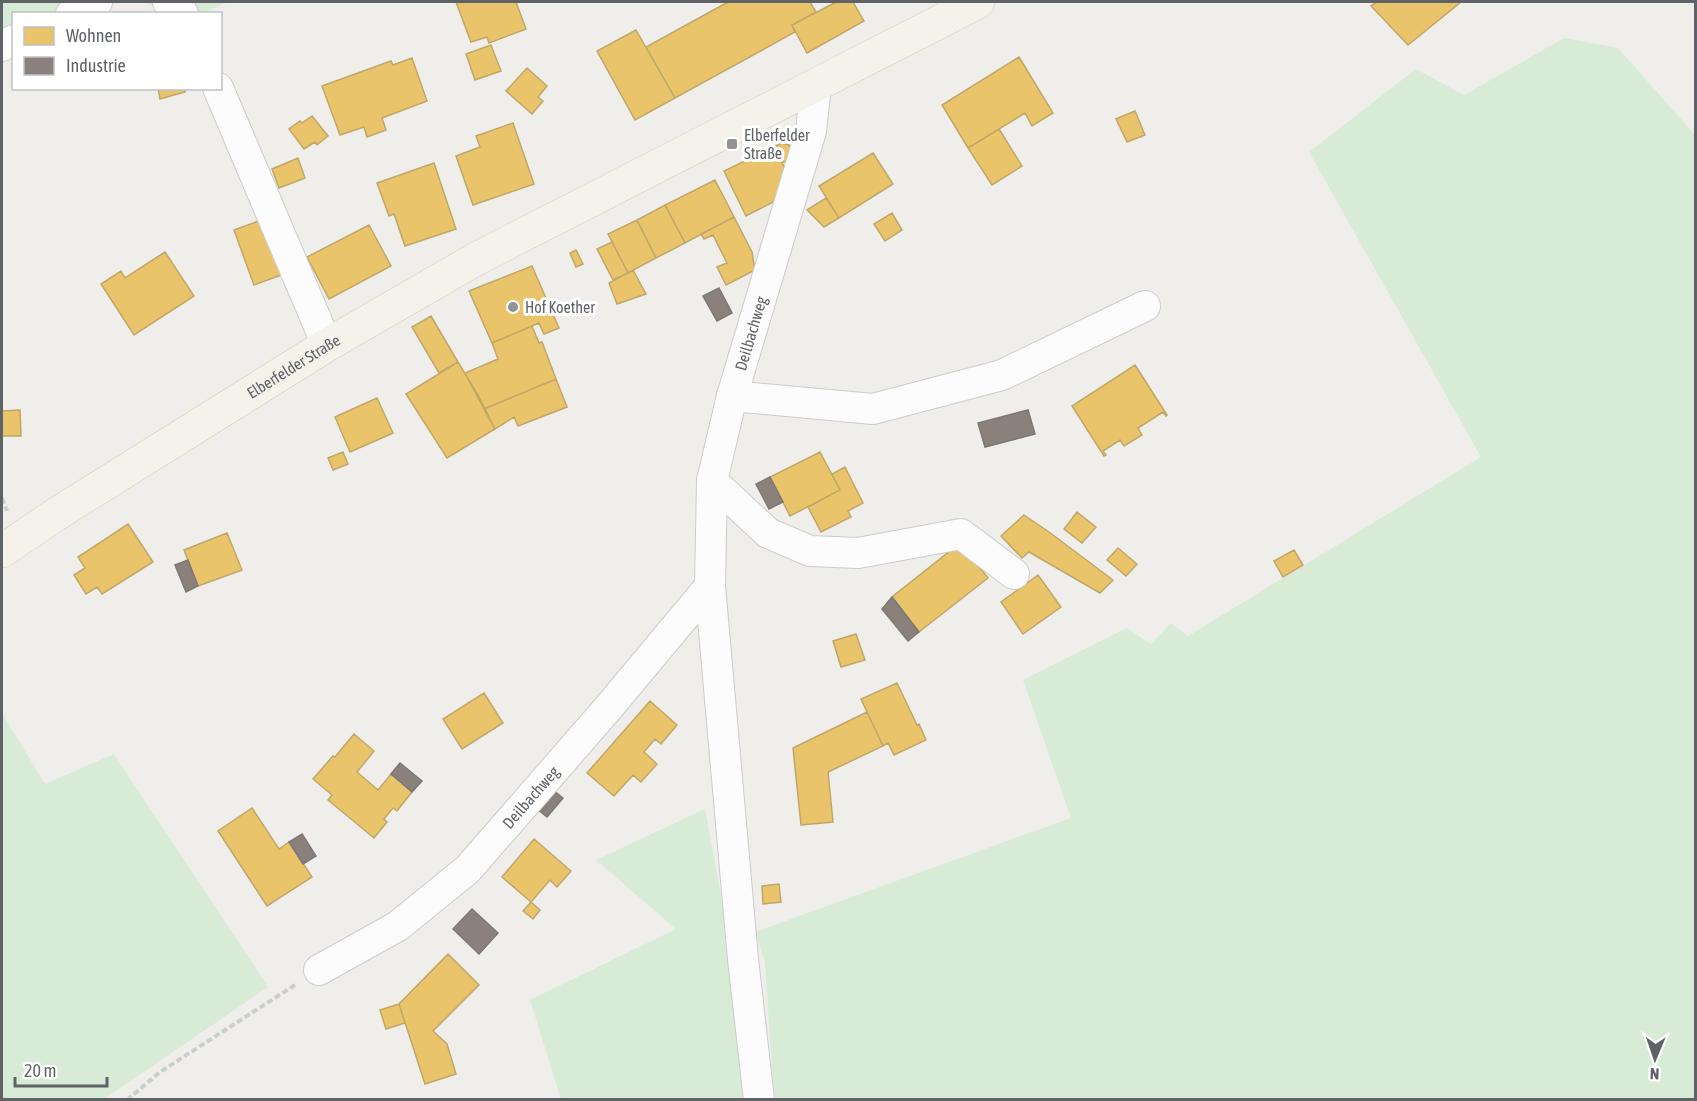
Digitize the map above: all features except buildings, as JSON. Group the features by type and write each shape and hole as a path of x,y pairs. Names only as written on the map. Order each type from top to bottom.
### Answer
{"main road":[{"name":"Elberfelder Straße","path":"2,550 327,345 476,259 978,2"}],"street":[{"path":"75,12 97,2"},
{"path":"168,2 180,8 182,12"},
{"name":"Deilbachweg","path":"759,1100 743,959 710,586 712,481 732,396 811,131 816,85"},
{"path":"219,90 327,345"},
{"path":"732,396 873,409 1002,375 1145,306"},
{"path":"712,481 768,533 810,551 858,552 961,534 1014,574"},
{"name":"Deilbachweg","path":"319,970 398,926 468,869 609,707 710,586"}],"path":[{"path":"2,498 8,514"},
{"path":"127,1100 160,1072 319,970"}],"green space":[{"path":"2,2 118,2 93,12 12,12 12,49 2,54"},
{"path":"141,2 227,2 205,12 165,12 157,6"},
{"path":"1564,38 1618,48 1695,135 1695,1099 774,1099 765,962 755,932 1071,818 1023,680 1127,628 1151,644 1171,623 1188,636 1481,457 1309,152 1416,69 1464,95"},
{"path":"2,713 45,784 114,754 268,987 104,1099 2,1099"},
{"path":"705,809 723,907 747,1099 561,1099 530,1000 676,929 596,860"}],"place":[{"name":"Elberfelder Straße","path":"732,144"},
{"name":"Hof Koether","path":"513,307"}]}
